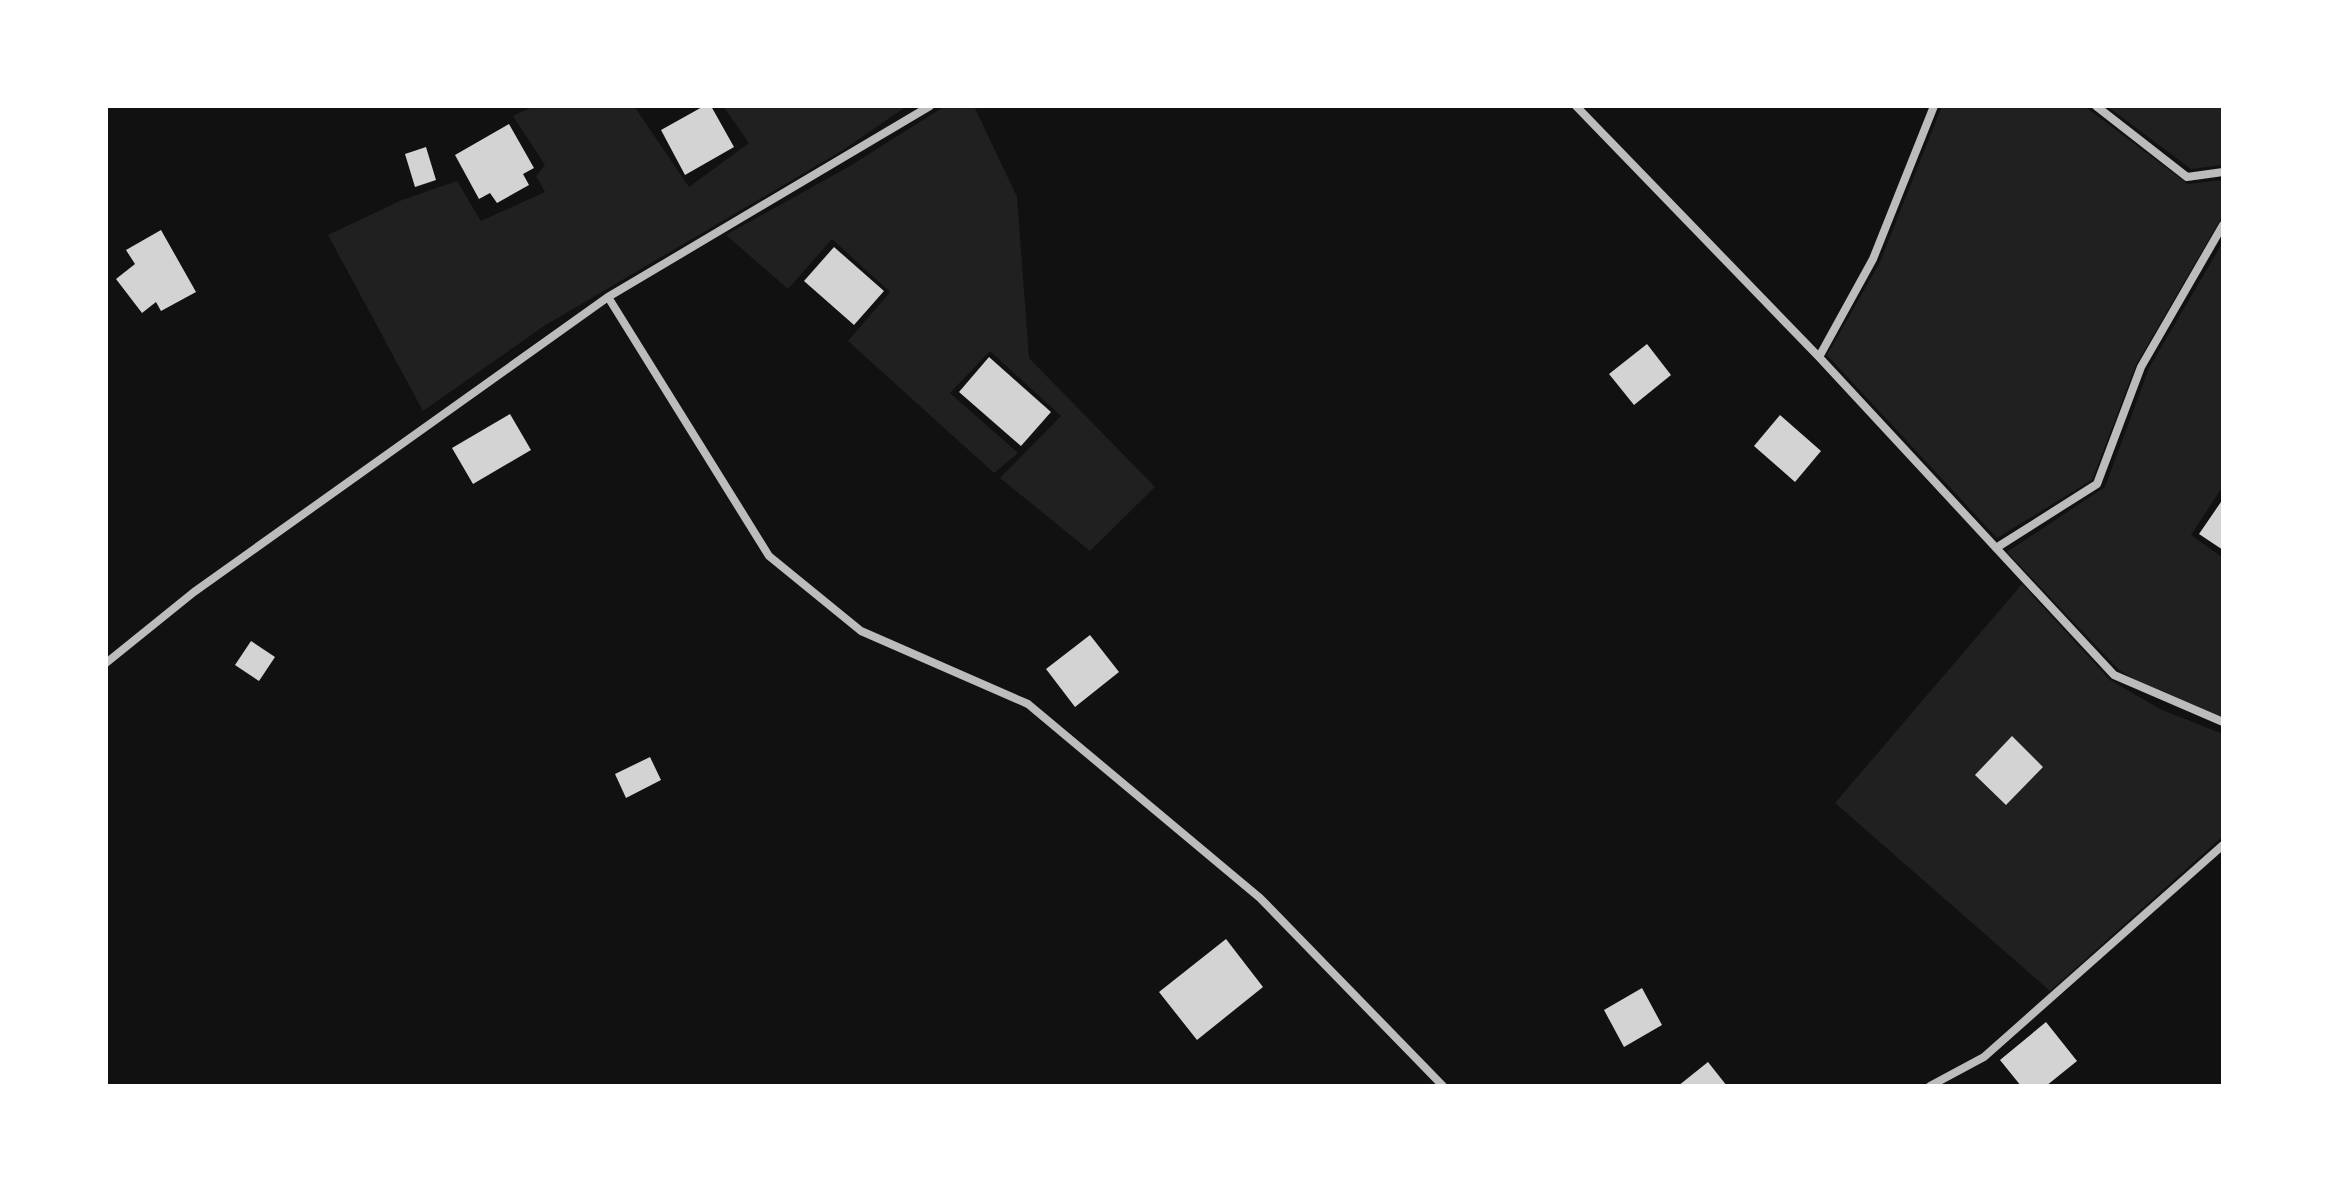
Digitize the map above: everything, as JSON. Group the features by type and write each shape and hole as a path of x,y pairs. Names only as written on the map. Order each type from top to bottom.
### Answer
{"street":[{"path":"106,663 194,592 608,297 930,106"},
{"path":"1576,106 1819,357 2114,675 2223,722"},
{"path":"1819,357 1873,259 1934,106"},
{"path":"2096,106 2187,177 2223,172"},
{"path":"1996,548 2097,484 2141,367 2223,225"},
{"path":"608,297 769,556 861,631 1028,704 1260,898 1443,1086"},
{"path":"1930,1086 1984,1057 2223,845"}],"shaded area":[{"path":"534,106 634,106 689,187 749,143 723,106 907,106 843,150 544,326 423,411 328,235 402,200 457,181 481,221 545,192 536,176 545,165 513,116"},
{"path":"945,106 974,106 1017,197 1029,358 1155,487 1090,551 1000,478 1061,416 990,351 950,393 1018,453 994,473 848,341 890,292 832,239 788,289 726,235 850,166"},
{"path":"1942,106 2084,106 2188,184 2223,180 2223,215 2136,365 2092,480 1997,538 1827,355 1880,262"},
{"path":"2107,106 2223,106 2223,165 2191,169"},
{"path":"2223,242 2223,486 2191,535 2223,558 2223,721 2168,699 2119,670 2007,552 2105,487 2149,368"},
{"path":"2022,584 2110,680 2160,709 2223,734 2223,836 2050,991 1835,803"}],"building":[{"path":"704,106 711,106 734,147 685,175 661,130"},
{"path":"509,124 534,168 523,174 529,185 497,203 490,193 479,199 455,155"},
{"path":"426,147 436,180 415,187 405,154"},
{"path":"161,230 196,292 161,311 156,302 142,313 116,279 135,264 126,250"},
{"path":"834,247 884,291 854,325 804,281"},
{"path":"1647,344 1671,375 1634,405 1609,374"},
{"path":"989,357 1051,412 1021,446 959,392"},
{"path":"510,414 531,450 473,484 452,448"},
{"path":"1780,415 1821,451 1795,482 1754,446"},
{"path":"2223,499 2223,550 2199,534"},
{"path":"1090,635 1119,672 1075,707 1046,669"},
{"path":"251,641 275,657 259,681 235,665"},
{"path":"2012,736 2043,767 2006,805 1975,775"},
{"path":"650,757 661,780 626,798 615,774"},
{"path":"1226,939 1263,987 1197,1040 1159,992"},
{"path":"1642,988 1662,1025 1624,1047 1604,1010"},
{"path":"2046,1022 2077,1061 2046,1086 2021,1086 2000,1060"},
{"path":"1708,1062 1727,1086 1678,1086"}]}
